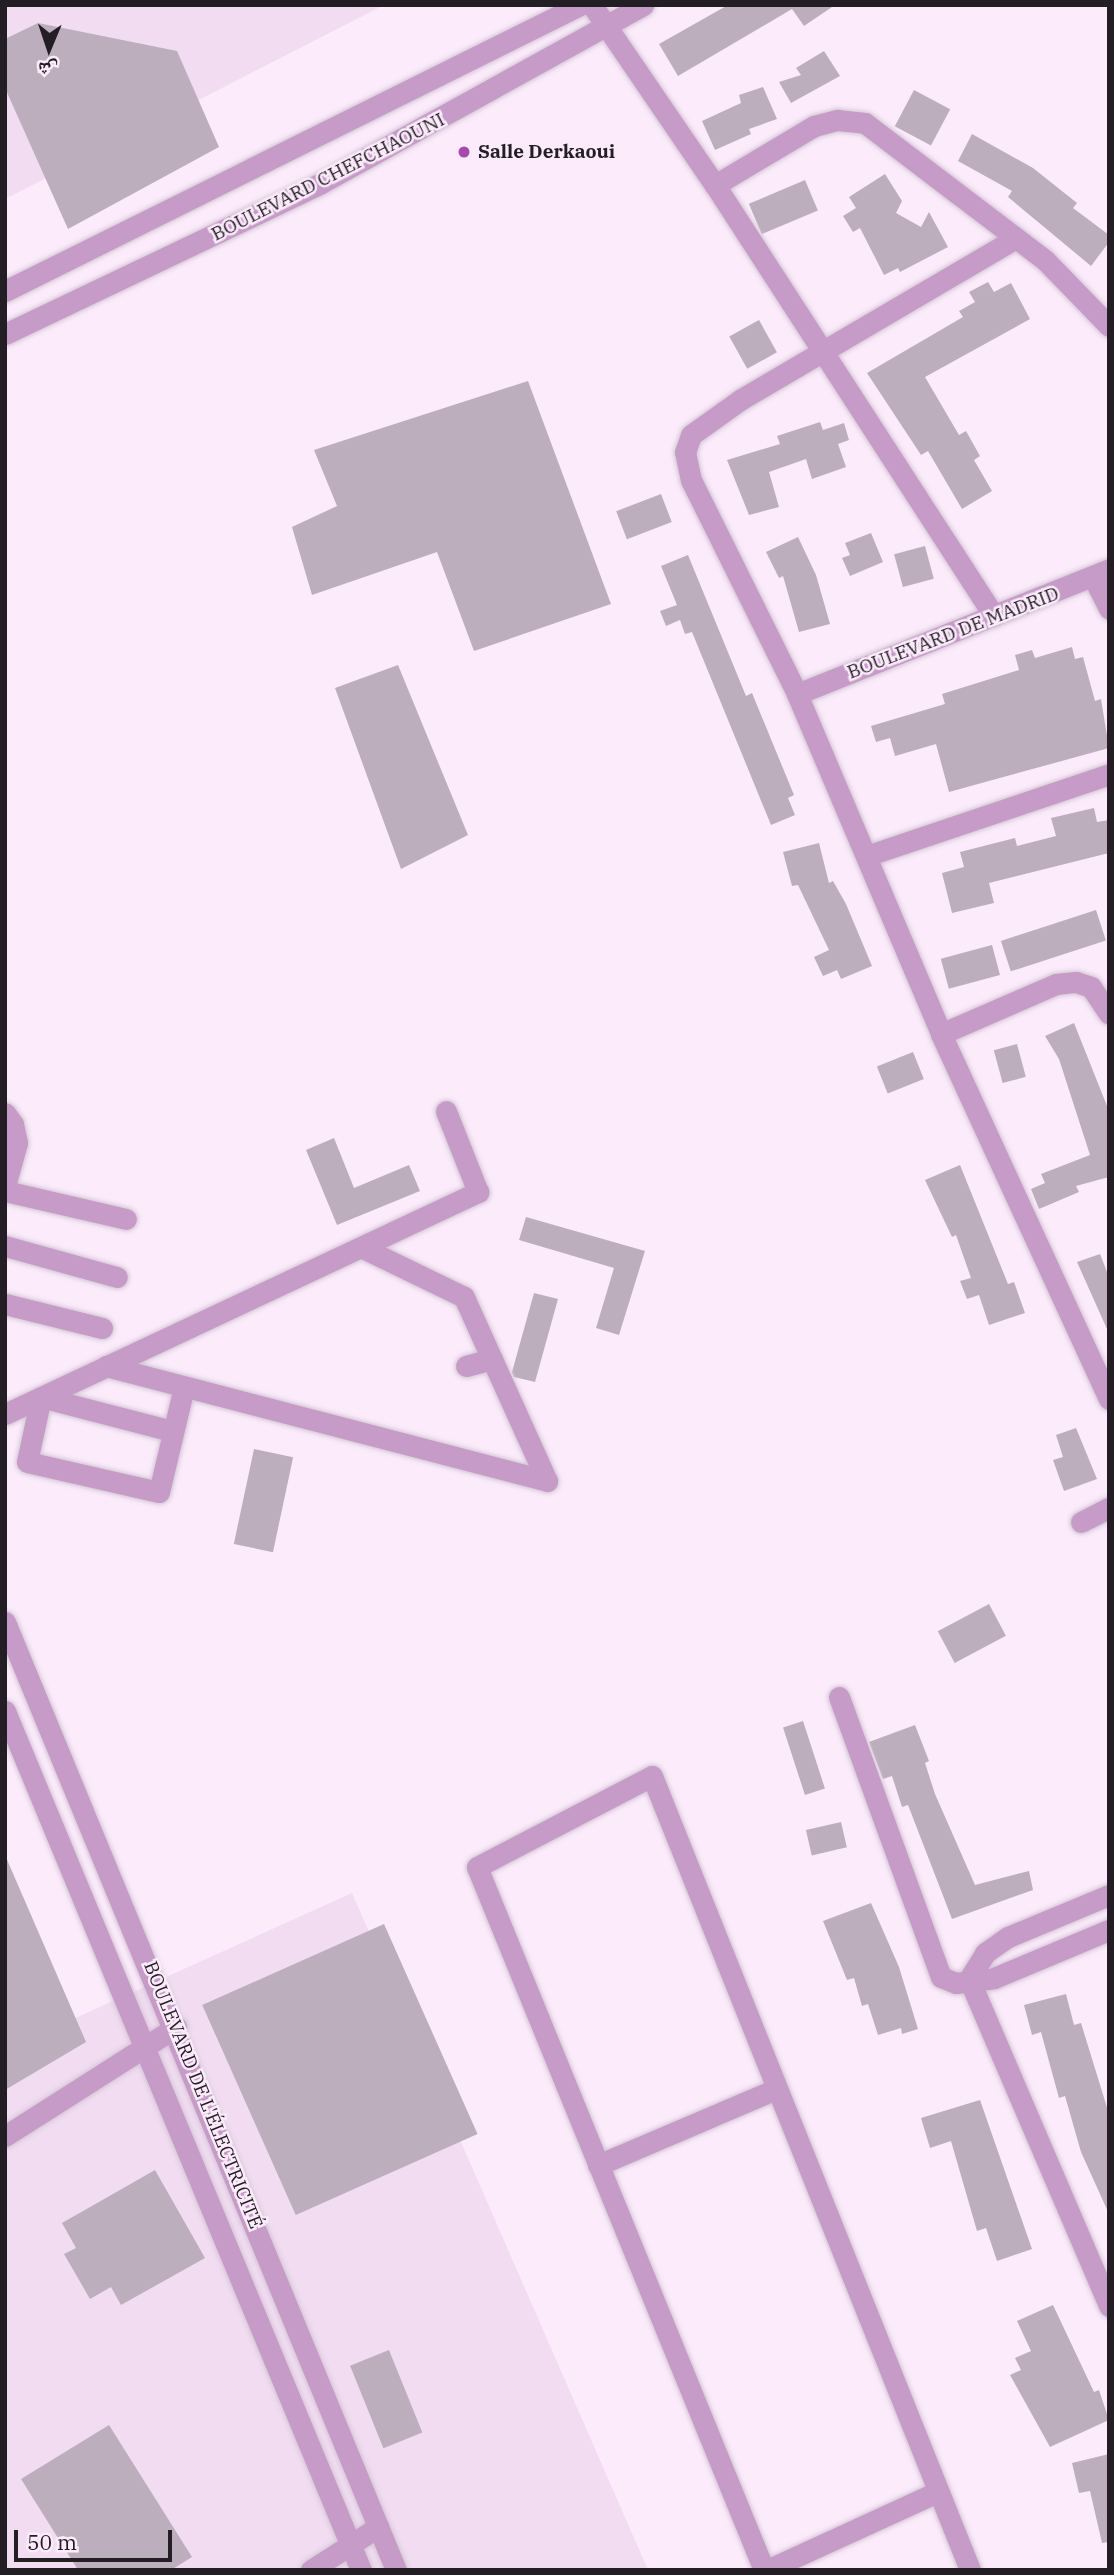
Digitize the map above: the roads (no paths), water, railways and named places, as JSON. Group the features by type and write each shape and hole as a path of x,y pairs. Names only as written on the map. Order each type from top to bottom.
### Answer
{"street":[{"path":"5,291 580,5"},
{"path":"592,5 715,185 995,616"},
{"name":"BOULEVARD CHEFCHAOUNI","path":"5,334 321,183 608,28 643,5"},
{"path":"715,185 814,126 849,119 874,127 1074,287 1109,326"},
{"path":"1016,238 821,352 700,427 685,452 691,480 797,694 869,855 941,1034 1108,1393"},
{"path":"1101,573 1109,609"},
{"name":"BOULEVARD DE MADRID","path":"797,694 1101,573"},
{"path":"869,855 1109,774"},
{"path":"941,1034 1056,984 1076,982 1091,987 1109,1014"},
{"path":"5,1414 478,1192 446,1111"},
{"path":"5,1113 13,1124 17,1143 5,1189 125,1219"},
{"path":"5,1246 117,1277"},
{"path":"106,1366 547,1481 464,1297 361,1247"},
{"path":"5,1304 102,1328"},
{"path":"466,1366 492,1359"},
{"path":"41,1397 27,1462 159,1492 184,1387"},
{"path":"41,1397 172,1431"},
{"path":"1081,1522 1109,1508"},
{"name":"BOULEVARD DE L'ÉLECTRICITÉ","path":"5,1622 176,2027 396,2570"},
{"path":"839,1697 934,1967 948,1982 994,1978 1109,1930"},
{"name":"BOULEVARD DE L'ÉLECTRICITÉ","path":"5,1711 361,2570"},
{"path":"937,2491 765,2570 477,1867 652,1776 970,2570"},
{"path":"969,1979 985,1953 1007,1937 1109,1895"},
{"path":"969,1979 1109,2306"},
{"path":"5,2136 176,2027"},
{"path":"598,2165 776,2089"},
{"path":"311,2570 349,2543 378,2527"}],"place":[{"name":"Salle Derkaoui","path":"464,152"}]}
